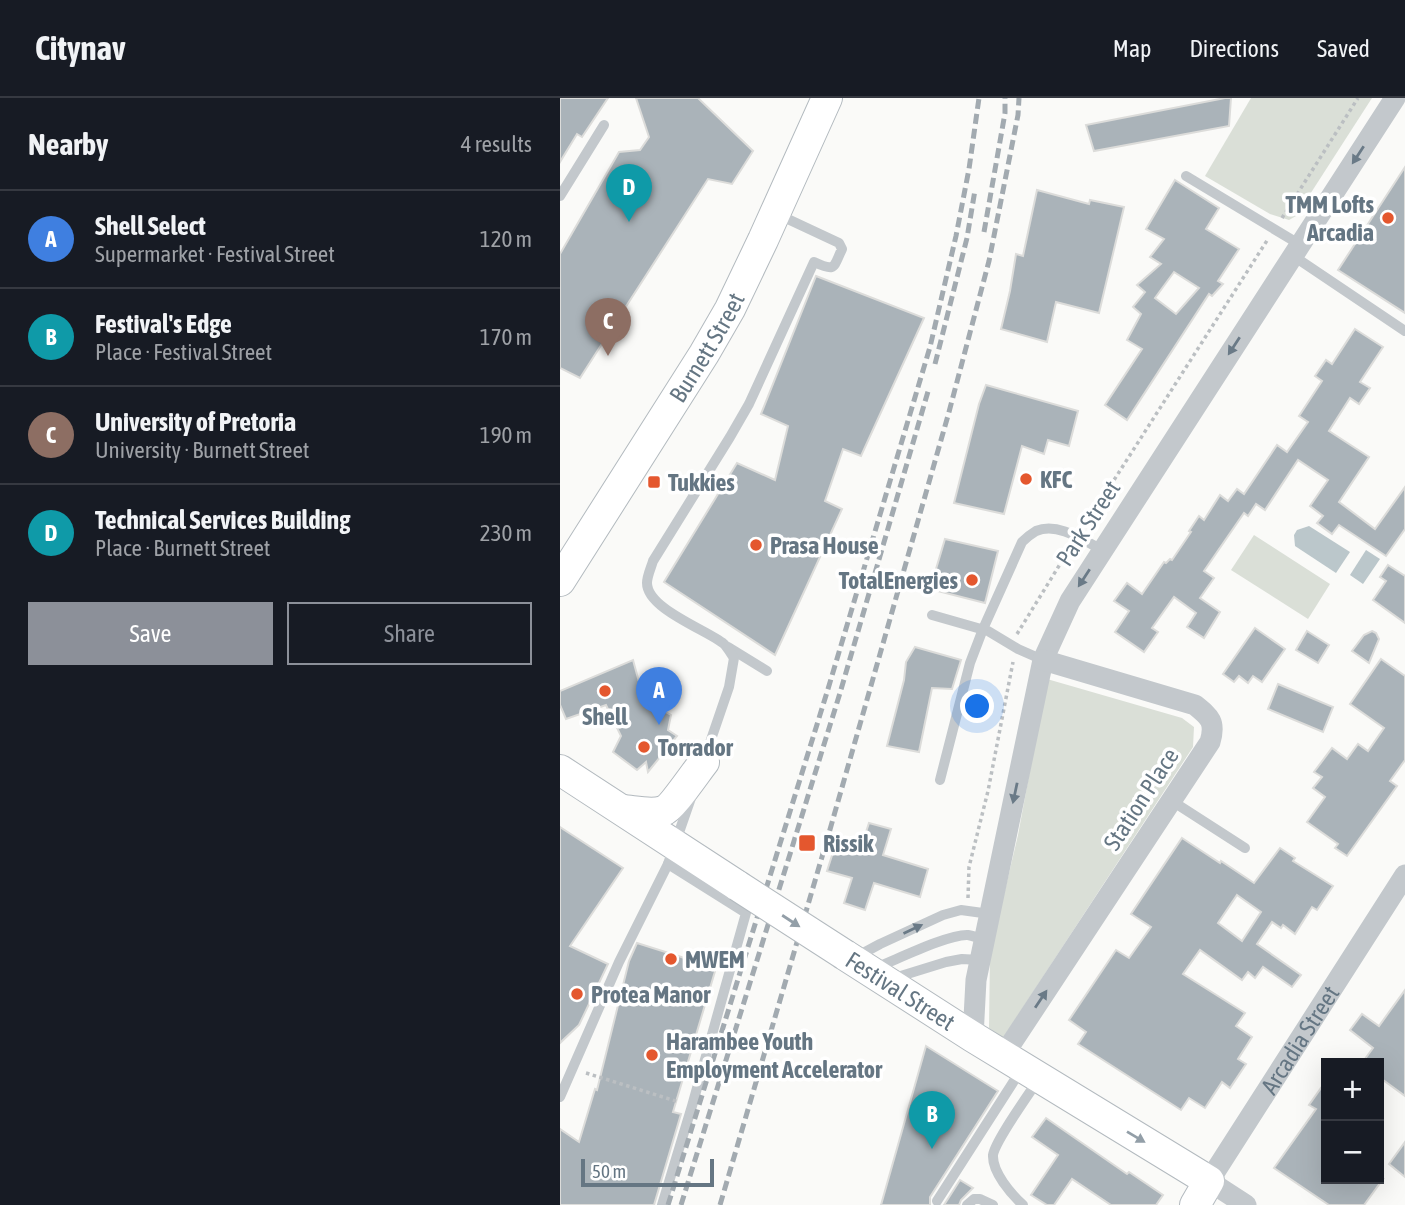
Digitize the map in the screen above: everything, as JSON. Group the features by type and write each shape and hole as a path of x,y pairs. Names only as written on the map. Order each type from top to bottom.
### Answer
{"street":[{"path":"800,156 821,98"},
{"name":"Burnett Street","path":"560,581 730,309 827,98"},
{"name":"Park Street","path":"973,1037 976,980 1043,660 1070,601 1395,98"},
{"name":"Station Place","path":"1022,1067 1172,801 1210,742 1214,730 1209,715 1195,705 1043,660"},
{"path":"622,810 666,810 704,762"},
{"name":"Festival Street","path":"560,770 622,810 671,854 738,886 1022,1067 1202,1193 1246,1205"},
{"name":"Arcadia Street","path":"1202,1193 1405,875"}],"lane":[{"path":"560,196 604,125"},
{"path":"1186,176 1296,250 1405,331"},
{"path":"767,671 662,606 651,594 647,584 653,561 749,404 814,262 831,268 842,248 839,243 775,213"},
{"path":"940,780 970,663 1022,542 1034,532 1049,528 1077,537 1102,550"},
{"path":"932,615 983,629 1043,660"},
{"path":"560,1097 619,962 671,854 729,687 734,658 726,645"},
{"path":"1172,801 1245,848"},
{"path":"662,1205 746,913 671,854"},
{"path":"863,966 880,944 943,915 961,910 990,914"},
{"path":"968,935 982,950 962,959 946,962 863,966 957,936 968,935"},
{"path":"937,1202 1022,1067"},
{"path":"1022,1067 993,1154 995,1166 1005,1185 1023,1205"},
{"path":"967,1205 974,1199 980,1199 993,1205"}],"path":[{"path":"573,1069 692,1106"}],"shaded area":[{"path":"1251,98 1372,98 1296,216 1289,220 1270,214 1205,176"},
{"path":"1309,526 1350,552 1336,573 1295,546 1294,535 1297,530"},
{"path":"1254,535 1330,584 1308,619 1231,570"},
{"path":"1366,550 1380,559 1363,584 1350,575"},
{"path":"1047,679 1182,718 1194,727 1193,747 1003,1038 989,1028 990,954 1018,835"}],"building":[{"path":"560,98 608,98 582,137 577,134 560,162"},
{"path":"636,98 698,98 753,151 732,184 708,179 580,378 560,368 560,254 619,152 640,150 649,137"},
{"path":"1231,98 1229,126 1094,151 1086,125"},
{"name":"TMM Lofts Arcadia","path":"1405,167 1405,313 1338,270"},
{"path":"1175,180 1219,208 1206,229 1239,249 1218,281 1223,284 1212,296 1209,294 1127,420 1105,405 1142,349 1127,340 1141,314 1133,307 1145,292 1137,285 1161,264 1150,257 1164,239 1146,229","holes":["1174,272 1199,288 1176,314 1155,298"]},
{"path":"1037,190 1089,204 1090,200 1124,207 1099,313 1056,302 1047,342 1001,329 1016,254 1023,256"},
{"path":"816,276 924,318 861,456 843,449 825,501 842,509 775,655 664,582 737,463 775,480 788,426 761,414"},
{"path":"1355,329 1383,347 1360,382 1370,388 1359,404 1350,398 1329,431 1369,457 1339,502 1375,529 1405,487 1405,529 1386,556 1339,525 1332,534 1317,523 1323,516 1310,506 1328,480 1298,460 1265,510 1256,504 1248,516 1244,513 1204,571 1214,578 1200,598 1220,612 1204,638 1187,627 1196,613 1174,597 1152,628 1158,632 1144,652 1115,632 1129,611 1114,601 1127,583 1142,594 1164,562 1172,560 1199,516 1204,520 1220,495 1228,501 1237,489 1244,494 1277,445 1287,452 1308,422 1299,416 1322,381 1315,376 1326,360 1332,364"},
{"path":"986,385 1078,411 1069,446 1048,440 1044,454 1022,446 1004,514 954,503"},
{"path":"945,539 998,551 985,603 930,589"},
{"path":"1388,565 1405,576 1405,623 1373,600 1386,581 1380,577"},
{"path":"1255,628 1285,649 1262,682 1253,676 1248,683 1239,676 1234,682 1223,674"},
{"path":"1307,631 1329,645 1318,663 1296,650"},
{"path":"1372,631 1379,639 1369,663 1352,651 1364,635"},
{"path":"915,647 961,660 952,689 932,688 919,752 887,746 906,662"},
{"path":"1381,659 1405,676 1405,760 1390,781 1397,786 1347,856 1335,848 1338,844 1307,822 1325,797 1313,788 1322,777 1314,772 1332,748 1347,759 1358,744 1368,751 1384,728 1350,704"},
{"path":"633,660 644,700 671,715 668,730 677,736 648,772 646,762 637,770 613,752 621,736 606,705 566,719 560,705 560,691"},
{"path":"1278,684 1333,707 1323,732 1268,709"},
{"path":"869,823 891,829 883,855 928,869 920,897 874,883 865,910 844,903 852,878 827,871 836,843 860,850"},
{"path":"560,827 623,868 570,946 608,964 579,1025 560,1043"},
{"path":"1182,838 1254,883 1280,848 1295,858 1293,861 1333,886 1317,910 1312,907 1295,934 1283,925 1281,928 1272,922 1257,944 1301,975 1292,987 1263,967 1255,978 1248,972 1242,980 1200,950 1183,974 1245,1013 1236,1026 1252,1037 1238,1059 1246,1064 1230,1088 1222,1082 1205,1108 1189,1098 1181,1110 1078,1044 1086,1032 1069,1020 1116,950 1129,958 1151,927 1131,914","holes":["1237,895 1261,912 1242,941 1218,923"]},
{"path":"637,943 716,968 673,1112 681,1114 654,1205 560,1205 560,1129 579,1142 595,1089 597,1090 629,961"},
{"path":"1405,990 1405,1096 1384,1081 1384,1058 1366,1058 1373,1048 1350,1030 1362,1014 1379,1026"},
{"path":"926,1046 998,1091 930,1197 930,1205 881,1205"},
{"path":"1321,1088 1321,1184 1379,1184 1364,1205 1329,1205 1274,1168 1316,1109 1309,1105"},
{"path":"1046,1118 1127,1174 1129,1172 1163,1195 1156,1205 1111,1205 1072,1179 1054,1205 1047,1205 1031,1195 1058,1155 1032,1137"},
{"path":"1405,1142 1405,1177 1389,1164"},
{"path":"960,1180 973,1188 959,1205 944,1205"}],"railway":[{"path":"668,1205 828,689 930,347 956,236 979,98"},
{"path":"984,232 1005,113 1005,98"},
{"path":"720,1205 949,412 989,261 1019,98"},
{"path":"935,364 967,238 975,190"},
{"path":"681,1205 840,693 929,388"}],"place":[{"name":"TMM Lofts Arcadia","path":"1388,218"},
{"name":"Technical Services Building","path":"629,222"},
{"name":"University of Pretoria","path":"608,356"},
{"name":"KFC","path":"1026,479"},
{"name":"Tukkies","path":"654,482"},
{"name":"Prasa House","path":"756,545"},
{"name":"TotalEnergies","path":"972,580"},
{"name":"Shell","path":"605,691"},
{"name":"Shell Select","path":"659,725"},
{"name":"Torrador","path":"644,747"},
{"name":"Rissik","path":"807,843"},
{"name":"MWEM","path":"671,959"},
{"name":"Protea Manor","path":"577,994"},
{"name":"Harambee Youth Employment Accelerator","path":"652,1055"},
{"name":"Festival's Edge","path":"932,1149"}]}
